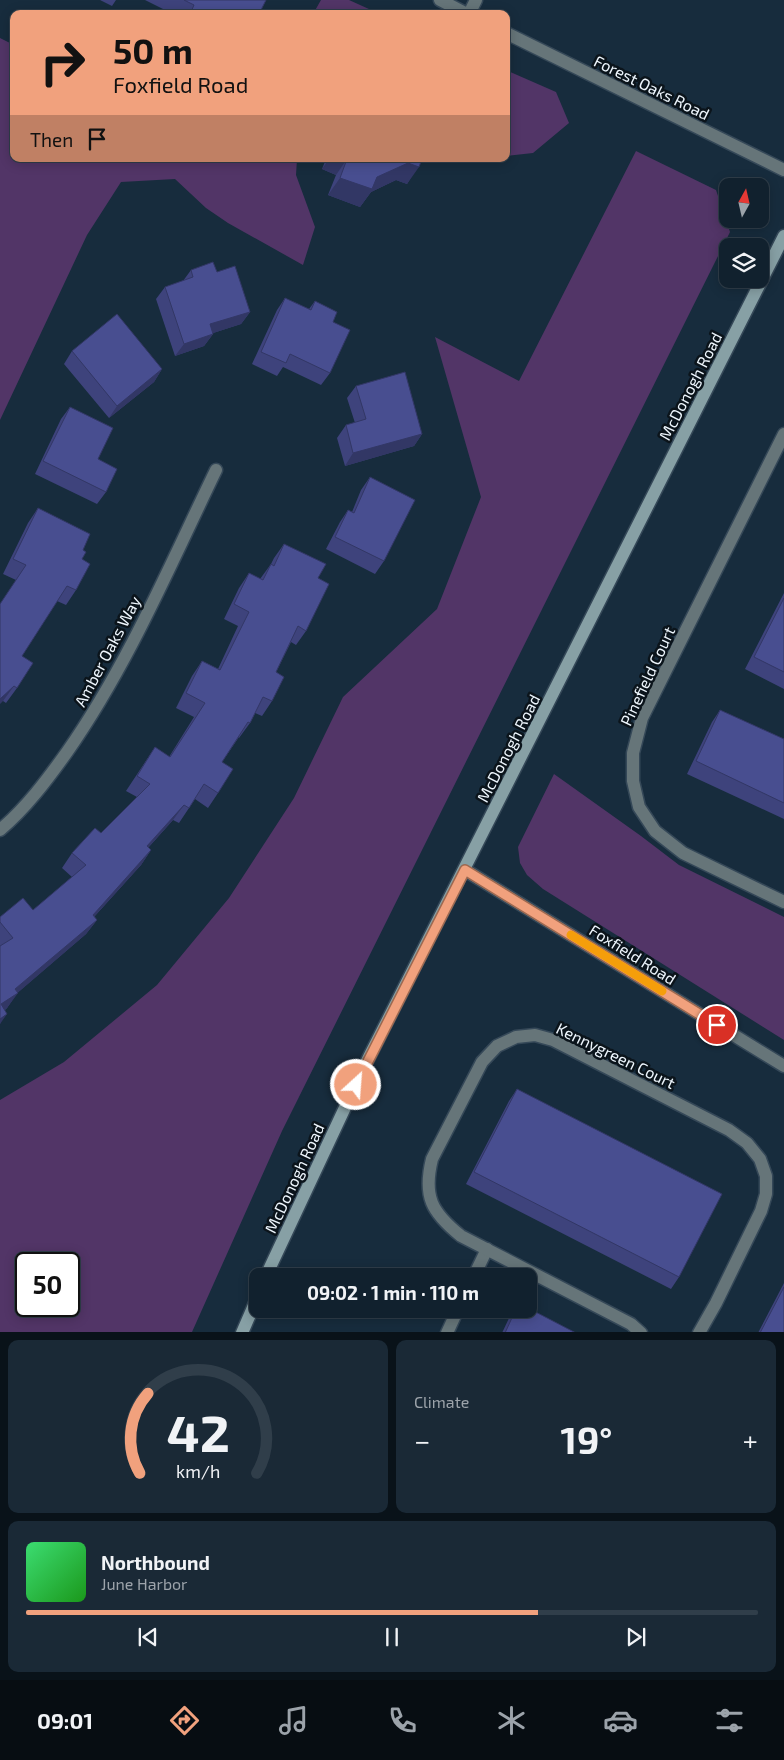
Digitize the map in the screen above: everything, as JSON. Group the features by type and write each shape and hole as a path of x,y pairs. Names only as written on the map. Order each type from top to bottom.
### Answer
{"main road":[{"name":"McDonogh Road","path":"270,1268 364,1068 784,236"},
{"path":"242,1332 249,1316"}],"street":[{"path":"440,0 460,10"},
{"name":"Forest Oaks Road","path":"510,35 784,170"},
{"name":"Pinefield Court","path":"784,434 642,718 633,753 633,781 639,807 655,831 684,853 784,902"},
{"name":"Amber Oaks Way","path":"0,830 45,782 86,725 121,666 216,470"},
{"name":"Foxfield Road","path":"465,870 784,1066"},
{"name":"Kennygreen Court","path":"641,1332 631,1324 461,1236 448,1226 435,1211 429,1192 428,1175 432,1158 482,1062 497,1046 516,1037 535,1035 553,1040 729,1130 747,1143 760,1159 766,1176 766,1194 761,1211 716,1303 699,1332"},
{"path":"478,1268 487,1250"},
{"path":"447,1332 454,1318"}],"shaded area":[{"path":"321,0 349,0 371,10 315,10"},
{"path":"0,38 10,43 10,162 297,162 296,175 315,227 303,265 228,223 206,208 175,179 121,182 87,235 0,420"},
{"path":"510,72 556,92 569,123 533,153 510,156"},
{"path":"636,151 716,190 719,199 719,228 729,228 730,232 727,238 719,238 719,254 282,1131 192,1332 0,1332 0,1100 64,1062 157,985 229,898 294,798 343,697 437,609 481,497 435,337 519,381"},
{"path":"554,774 679,865 784,917 784,1040 543,889 527,875 520,863 518,847"}],"building":[{"path":"184,0 266,0 261,10 192,10 194,5"},
{"path":"346,162 421,162 419,167 408,163 377,177 372,189 340,178"},
{"path":"213,262 217,272 235,266 250,312 210,324 213,334 184,344 165,287 193,277 191,270"},
{"path":"285,298 311,310 315,301 337,312 333,322 350,330 330,373 290,354 286,363 261,352"},
{"path":"117,314 162,369 117,406 72,351"},
{"path":"405,372 422,434 353,453 346,425 366,419 356,386"},
{"path":"70,407 113,428 98,459 117,469 106,492 43,461"},
{"path":"370,477 415,500 384,561 335,537 348,510 354,513"},
{"path":"38,508 90,534 83,550 86,552 82,559 90,564 76,590 67,586 22,656 33,663 17,688 14,686 0,699 0,604 26,565 13,559"},
{"path":"284,544 326,564 318,578 329,584 306,631 298,626 276,672 284,677 272,701 263,697 250,723 248,722 222,762 233,769 218,793 204,784 189,808 184,805 147,846 151,850 93,915 97,920 15,989 18,993 1,1004 7,1014 0,1019 0,946 13,938 0,922 0,917 23,898 33,910 86,865 72,853 95,828 101,833 150,784 137,776 155,747 170,757 205,703 186,693 202,661 220,670 249,612 234,604 249,573 263,580 271,564 274,566"},
{"path":"784,598 784,672 754,657"},
{"path":"720,710 784,739 784,803 696,761"},
{"path":"517,1089 722,1194 679,1277 474,1172"},
{"path":"784,1287 784,1332 761,1332"},
{"path":"537,1313 574,1332 505,1332 512,1318 537,1318"}],"slow traffic":[{"path":"571,935 662,991"}],"route":[{"path":"356,1085 465,870 717,1025"}]}
